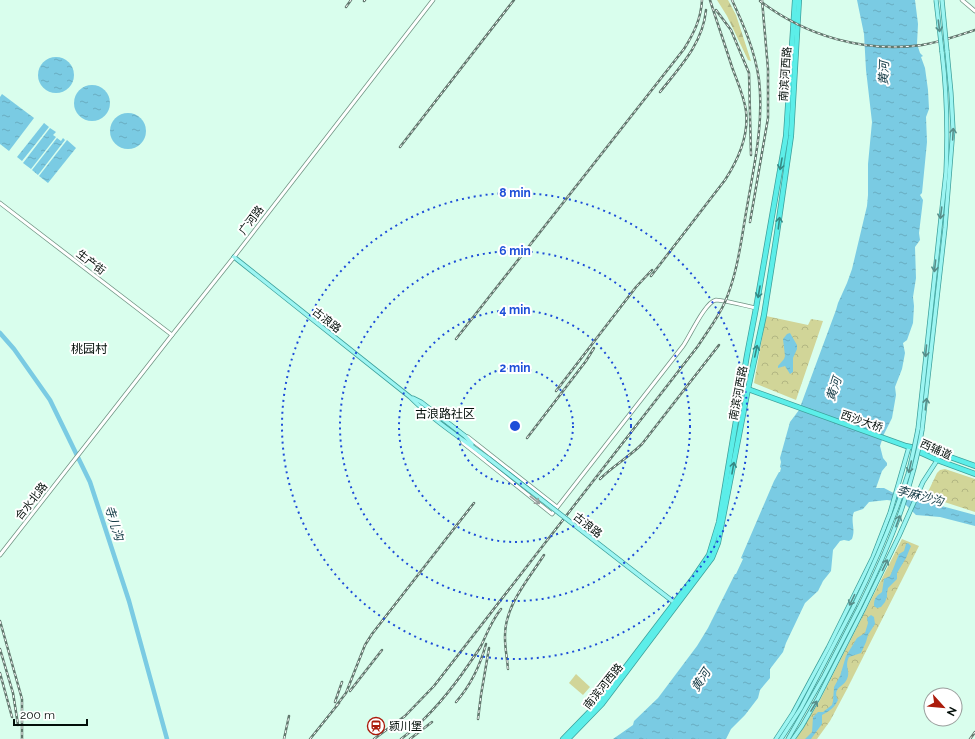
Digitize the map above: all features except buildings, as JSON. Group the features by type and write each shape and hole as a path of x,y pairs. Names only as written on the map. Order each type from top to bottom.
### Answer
{"highway":[{"name":"南滨河西路","path":"568,739 602,704 676,603 709,555 713,544 719,522 741,387 786,136 795,0"},
{"name":"南滨河西路","path":"563,739 599,702 712,558 718,543 769,287 791,136 799,0"},
{"name":"西沙大桥","path":"741,387 908,447"},
{"name":"西辅道","path":"908,447 939,453 975,466"},
{"name":"西辅道","path":"908,447 936,460 975,474"}],"main road":[{"path":"781,739 805,701 875,576 899,519 914,474 929,378 933,324 945,228 948,172 946,91 936,0"},
{"path":"788,739 824,676 857,607 894,517 908,472 918,429 939,227 953,129 952,93 942,0"},
{"name":"古浪路","path":"234,257 462,440 488,458"},
{"name":"古浪路","path":"410,397 421,402 465,436 467,440 488,458 676,603"},
{"path":"776,739 793,713 828,648 873,557 899,485 908,447"},
{"path":"792,739 802,726 818,698 871,594 939,453"}],"street":[{"name":"广河路","path":"81,451 234,257 433,0"},
{"path":"962,0 975,11"},
{"name":"生产街","path":"0,203 172,335"},
{"path":"557,508 683,346 709,303 717,300 756,308"},
{"name":"古浪路","path":"462,440 463,444 552,514 557,508 465,436"},
{"name":"合水北路","path":"0,555 81,451"}],"green space":[{"path":"717,0 728,0 736,15 751,61 748,60 727,16"},
{"path":"766,316 808,325 811,319 823,321 796,400 754,383"},
{"path":"945,469 975,479 975,512 926,496 937,473 940,470"},
{"path":"902,539 919,546 846,691 830,721 817,739 796,739 819,702"},
{"path":"576,674 590,687 583,695 569,683"}],"water":[{"name":"黄河","path":"857,0 915,0 918,24 917,44 920,53 923,56 921,57 925,68 929,109 926,117 927,142 922,193 920,195 923,200 919,233 920,240 915,247 916,278 913,297 913,323 907,340 903,343 905,353 902,369 895,387 896,395 892,418 880,446 883,458 887,465 882,471 876,488 884,488 903,498 924,498 938,505 975,515 975,526 940,517 916,515 901,502 887,500 869,502 863,509 854,512 852,539 849,541 840,541 833,550 831,571 823,581 818,591 805,603 783,652 770,669 770,678 760,690 758,698 745,715 731,729 726,739 613,739 633,725 634,721 658,698 697,646 736,574 743,559 741,558 774,481 780,472 780,458 790,422 799,410 852,269 867,206 868,164 872,122 866,70 864,34"},
{"path":"56,57 66,60 71,65 74,75 71,85 66,90 56,93 46,90 41,85 38,75 41,65 46,60"},
{"path":"92,85 102,88 107,93 110,103 107,113 102,118 92,121 82,118 77,113 74,103 77,93 82,88"},
{"path":"2,94 34,118 9,151 0,144 0,97"},
{"path":"128,113 138,116 143,121 146,131 143,141 138,146 128,149 118,146 113,141 110,131 113,121 118,116"},
{"path":"44,123 49,127 22,161 17,157"},
{"path":"50,128 56,132 53,135 56,137 31,169 23,163"},
{"path":"57,138 61,141 63,138 65,140 38,175 32,170"},
{"path":"67,140 76,148 48,183 39,176"},
{"path":"790,333 797,345 797,349 793,358 793,372 790,374 785,366 778,368 778,366 785,356 783,339"},
{"path":"908,543 911,546 897,573 897,579 888,588 885,602 881,607 877,608 874,606 875,601 876,597 882,592 884,579 890,576 899,554 904,551 906,544"},
{"path":"871,615 874,617 875,624 868,635 861,653 849,657 847,664 847,679 836,692 838,700 832,709 822,715 822,724 811,739 805,739 812,732 813,717 818,712 823,712 832,705 834,687 840,676 846,656 857,638 865,633 868,623 867,618"}],"waterway":[{"name":"寺儿沟","path":"0,333 14,349 50,400 90,482 129,601 167,739"}],"railway":[{"path":"346,7 351,0"},
{"path":"400,147 514,0"},
{"path":"456,339 684,49 696,26 702,0"},
{"path":"651,276 725,180 742,147 746,130 746,111 744,100 710,0"},
{"path":"374,739 405,716 434,686 698,346 722,308 733,279 739,256 755,160 760,112 759,80 755,59 745,29 732,0"},
{"path":"750,222 768,118 768,69 762,0"},
{"path":"760,1 797,24 836,39 857,44 900,47 922,45 942,41 975,30"},
{"path":"660,92 683,64 695,44 704,22 706,10"},
{"path":"716,10 731,30 749,73 751,155"},
{"path":"556,391 636,287 652,270"},
{"path":"600,479 642,444 719,345"},
{"path":"527,438 586,361 594,348"},
{"path":"336,706 346,693 365,645 372,634 474,503"},
{"path":"508,669 505,638 508,615 518,594 544,555"},
{"path":"401,739 426,717 455,683 481,646 492,622 501,609"},
{"path":"0,621 22,699 22,739"},
{"path":"456,702 474,675 486,644"},
{"path":"478,719 489,648"},
{"path":"0,649 13,693 18,725"},
{"path":"350,691 382,650"},
{"path":"0,673 12,717"},
{"path":"335,702 342,682"},
{"path":"310,739 339,703"},
{"path":"284,739 289,716"},
{"path":"410,739 432,722"},
{"path":"970,739 975,732"}],"place":[{"name":"颍川堡","path":"376,726"}],"district":[{"name":"桃园村","path":"89,349"},
{"name":"古浪路社区","path":"445,414"}],"water label":[{"name":"李麻沙沟","path":"920,496"}]}
